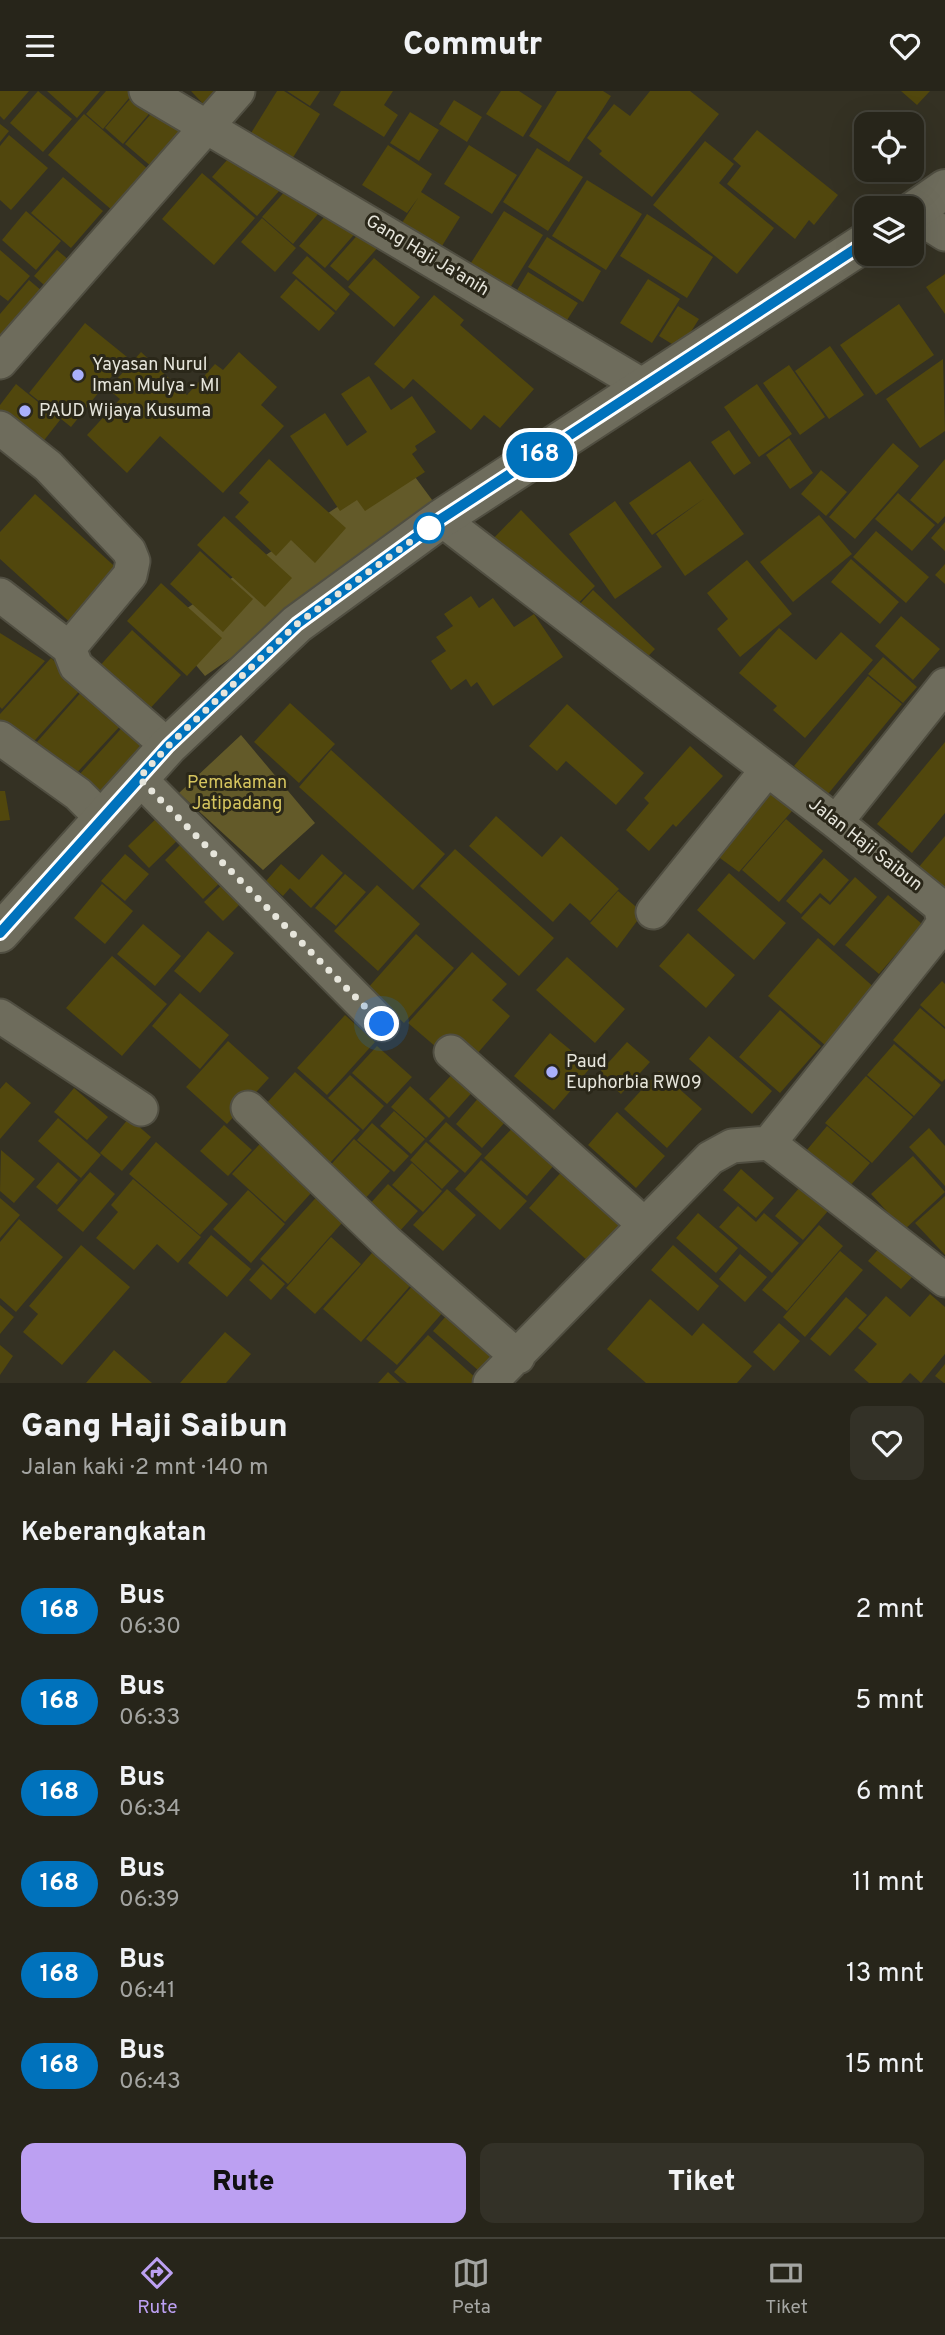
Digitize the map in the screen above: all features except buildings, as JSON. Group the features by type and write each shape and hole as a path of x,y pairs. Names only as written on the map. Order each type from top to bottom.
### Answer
{"street":[{"name":"Gang Haji Ja'anih","path":"146,91 645,387"},
{"path":"0,362 238,91"},
{"path":"924,204 945,189"},
{"path":"924,221 945,235"},
{"path":"0,933 168,746 297,624 441,519 854,250"},
{"path":"0,428 47,466 129,551 133,561 130,575 69,648"},
{"name":"Jalan Haji Saibun","path":"441,519 836,822 929,896 944,916 769,1143"},
{"path":"0,595 69,648 76,666 168,746"},
{"path":"836,822 945,685"},
{"path":"0,738 78,794 102,818"},
{"path":"653,912 767,770"},
{"path":"139,778 382,1024"},
{"path":"0,1016 141,1109"},
{"path":"451,1052 644,1224"},
{"path":"248,1108 387,1242 518,1357"},
{"path":"490,1383 718,1151 732,1146 769,1143 945,1280"}],"green space":[{"path":"404,462 441,512 205,676 162,625"},
{"name":"Pemakaman Jatipadang","path":"241,735 315,823 263,870 179,793"}],"bus line":[{"name":"168","path":"0,933 168,746 259,657 297,624 441,519 854,250"}],"place":[{"name":"Yayasan Nurul Iman Mulya - MI","path":"78,375"},
{"name":"PAUD Wijaya Kusuma","path":"25,411"},
{"name":"Paud Euphorbia RW09","path":"552,1072"}],"route":[{"path":"382,1024 139,778 259,657 297,624 429,528"}]}
